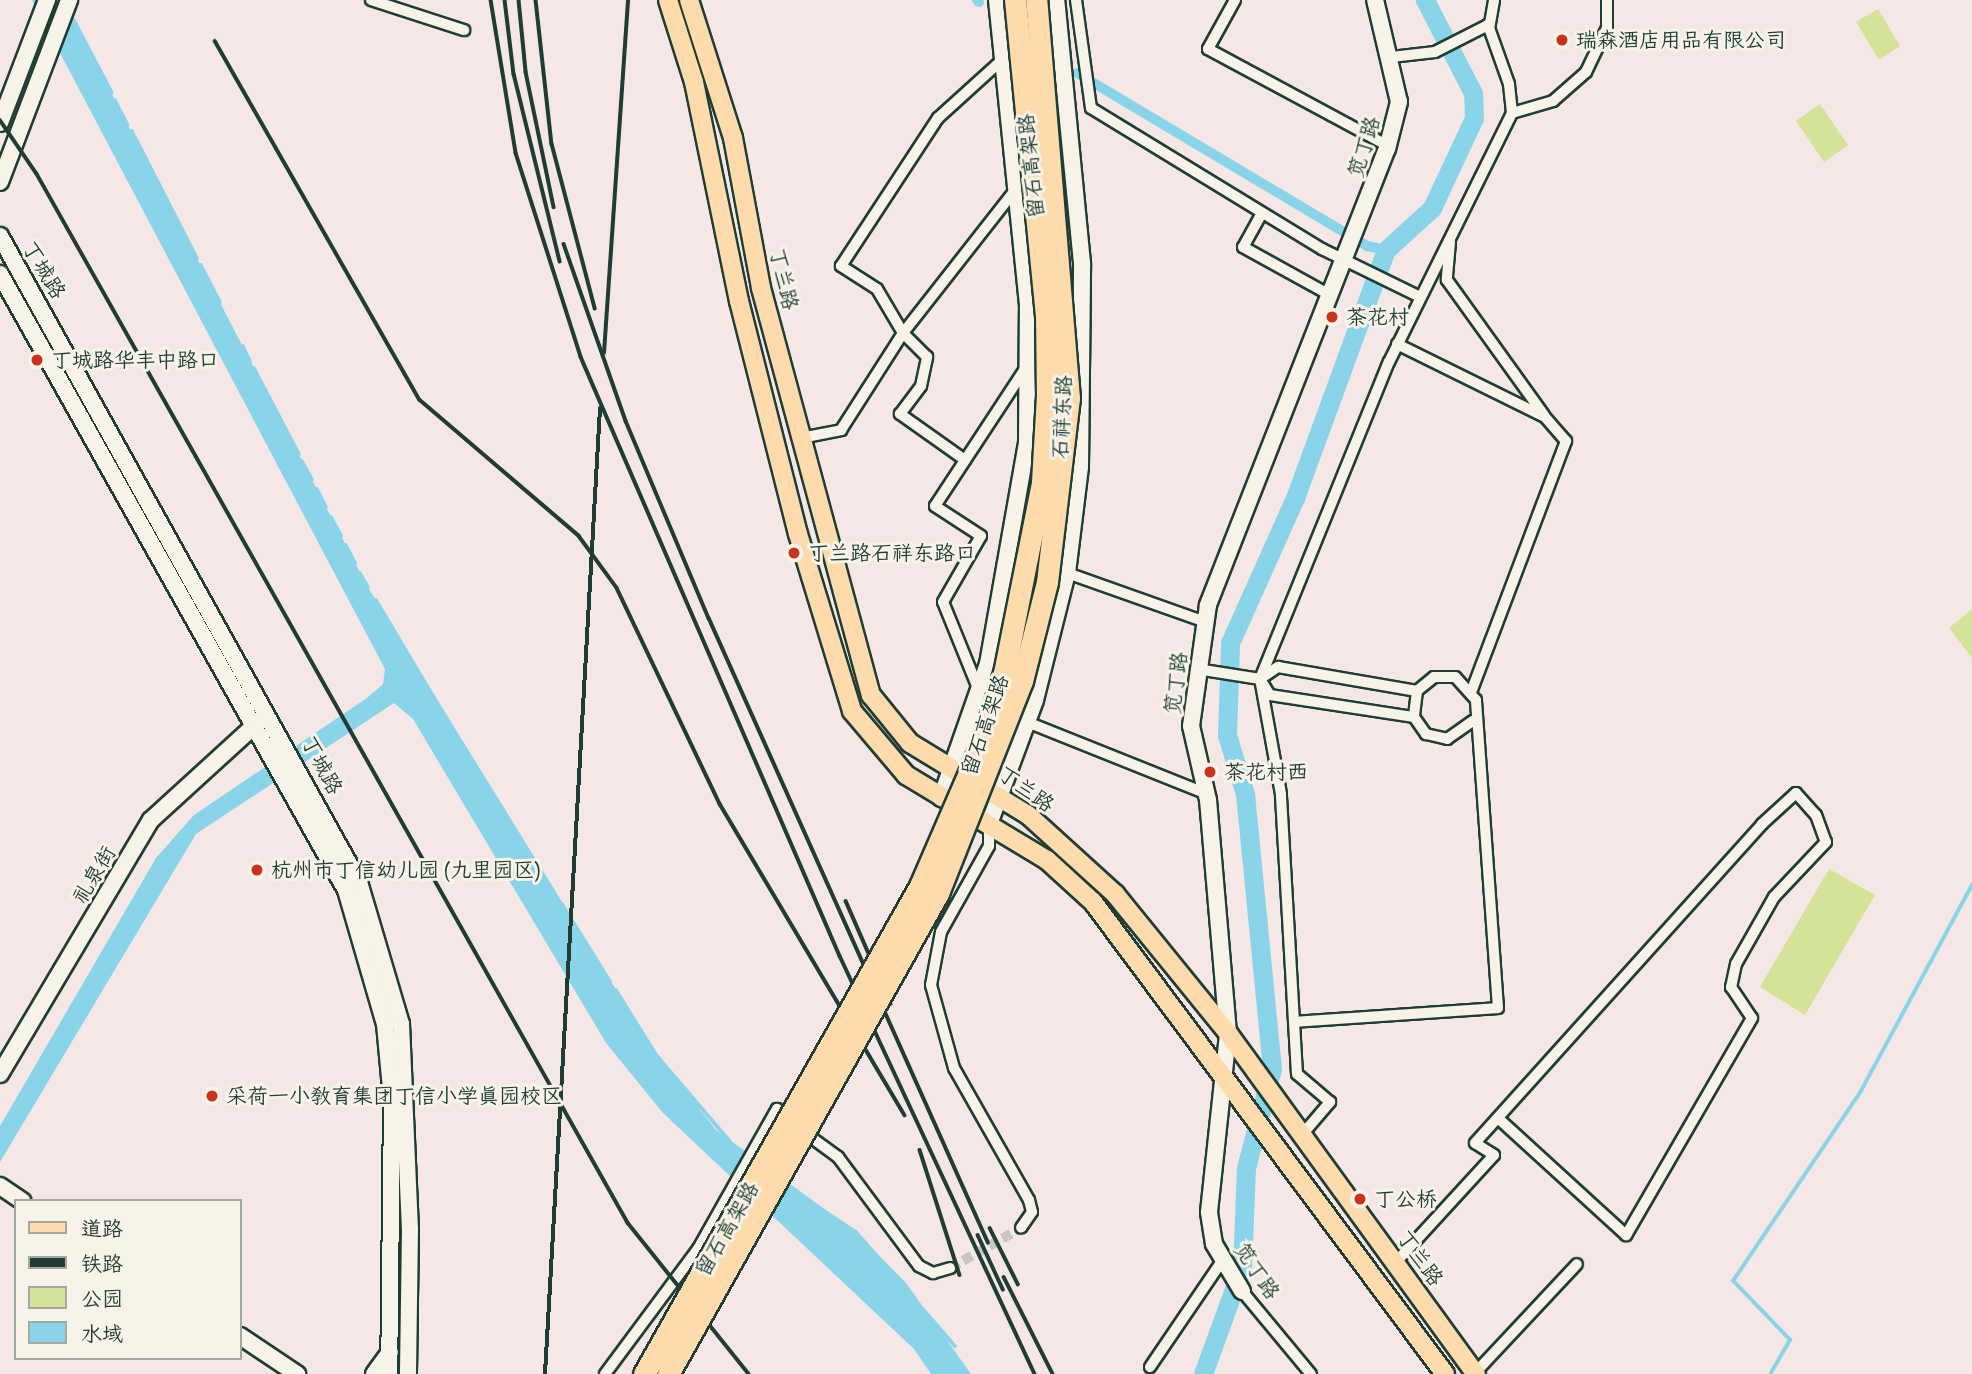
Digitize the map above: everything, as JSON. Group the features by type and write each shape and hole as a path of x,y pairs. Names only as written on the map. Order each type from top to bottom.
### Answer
{"highway":[{"name":"留石高架路","path":"668,1374 727,1252 920,886 982,743 1022,600 1042,482 1046,316 1015,0"},
{"name":"留石高架路","path":"644,1374 727,1252 965,836 1019,692 1047,582 1069,398 1037,0"},
{"path":"630,1374 727,1252"},
{"path":"680,1374 727,1252"}],"main road":[{"path":"0,123 47,0"},
{"path":"0,182 69,0"},
{"path":"668,0 694,82 738,300 828,648 852,711 880,750 941,798 1047,860 1093,902 1241,1092 1445,1374"},
{"name":"丁兰路","path":"689,0 733,138 761,288 806,437 871,695 910,743 1002,797 1115,894 1228,1033 1475,1374"},
{"name":"石祥东路","path":"941,798 980,693 1017,522 1030,361 1016,189 996,0"},
{"name":"石祥东路","path":"989,824 1002,797 1027,722 1068,573 1086,360 1056,0"},
{"name":"笕丁路","path":"1242,1290 1226,1268 1209,1212 1228,1033 1207,794 1191,726 1204,671 1205,622 1330,295 1351,259 1388,146 1399,102 1391,57 1375,0"},
{"name":"丁城路","path":"0,236 288,744 359,881 401,1024 410,1229 408,1374"},
{"name":"丁城路","path":"0,274 291,785 346,890 385,1024 392,1100 392,1350 389,1374"},
{"name":"礼泉街","path":"0,1074 151,820 256,724"},
{"path":"0,1186 19,1199"},
{"path":"242,1337 297,1374"},
{"path":"374,1374 392,1350"}],"street":[{"path":"371,0 464,30"},
{"path":"1076,0 1091,108 1262,213 1418,296"},
{"path":"1235,0 1208,49 1388,146"},
{"path":"1301,1136 1330,1102 1297,1074 1281,794 1260,679 1418,296 1512,113 1509,84 1489,29 1494,0"},
{"path":"1512,113 1553,101 1586,72 1607,28 1607,0"},
{"path":"1391,57 1435,52 1489,29"},
{"path":"965,460 900,414 922,386 927,357 903,333 877,289 841,266 938,118 1003,59"},
{"path":"806,437 841,430 903,333 1016,189"},
{"path":"1262,213 1244,247 1330,295"},
{"path":"1294,1021 1498,1008 1472,690 1566,441 1545,417 1447,280 1450,238"},
{"path":"1397,344 1545,417"},
{"path":"980,693 943,602 981,536 935,506 1030,361"},
{"path":"1068,573 1205,622"},
{"path":"1204,671 1260,679 1278,667 1417,691 1444,675 1472,690"},
{"path":"1260,679 1270,695 1414,717"},
{"path":"1417,691 1414,717 1426,734 1447,739 1473,722"},
{"path":"1027,722 1207,794"},
{"path":"1396,1262 1494,1155 1475,1143 1762,824 1796,793 1816,816 1826,842 1774,897 1736,964 1731,987 1752,1018 1626,1235 1498,1118"},
{"path":"989,824 989,846 941,932 931,985 954,1068 1029,1200 1032,1212 1021,1228"},
{"path":"605,1374 686,1267 777,1109 838,1157 919,1266 933,1273 950,1268"},
{"path":"1475,1374 1577,1264"},
{"path":"1150,1367 1226,1268"},
{"name":"笕丁路","path":"1242,1290 1311,1374"}],"green space":[{"path":"1878,9 1900,46 1879,60 1856,22"},
{"path":"1820,104 1848,145 1824,162 1796,121"},
{"path":"1972,609 1972,658 1949,628"},
{"path":"1829,869 1875,895 1805,1015 1760,987"}],"water":[{"path":"32,0 63,0 366,584 657,1056 716,1130 856,1232 906,1283 971,1374 931,1374 914,1349 663,1113 606,1043 413,719 394,703 196,834 0,1162 0,1126 156,858 194,815 367,698 383,684 385,669"}],"waterway":[{"path":"1203,1374 1242,1267 1246,1168 1272,1069 1245,794 1227,735 1230,643 1295,498 1386,250 1432,208 1474,118 1473,93 1425,0"},
{"path":"74,20 112,93"},
{"path":"1077,73 1367,246 1386,250"},
{"path":"115,100 128,125"},
{"path":"132,131 197,258"},
{"path":"201,265 220,302"},
{"path":"243,346 250,361"},
{"path":"254,368 299,454"},
{"path":"302,461 312,479"},
{"path":"317,489 326,507"},
{"path":"331,517 341,535"},
{"path":"346,545 355,563"},
{"path":"360,573 368,587"},
{"path":"376,600 474,765"},
{"path":"480,774 554,892"},
{"path":"1771,1373 1790,1340 1733,1281 1861,1091 1972,885"},
{"path":"562,904 610,981"},
{"path":"616,990 657,1056 729,1140"},
{"path":"793,1191 856,1232 955,1346"}],"tunnel":[{"path":"950,1268 1021,1228"}],"railway":[{"path":"491,0 516,153 581,357 840,956 1035,1374"},
{"path":"505,0 514,74 560,261"},
{"path":"519,0 526,72 554,207"},
{"path":"536,0 552,144 595,308"},
{"path":"604,353 628,0"},
{"path":"215,41 420,400 579,536 617,588 720,804 905,1115"},
{"path":"0,120 37,174 628,1223 749,1374"},
{"path":"564,244 626,421 709,618 988,1242"},
{"path":"545,1374 600,409"},
{"path":"846,901 891,1004"},
{"path":"920,1150 960,1275"},
{"path":"990,1228 1018,1284"},
{"path":"978,1235 1003,1289"},
{"path":"1004,1277 1053,1374"}],"place":[{"name":"瑞森酒店用品有限公司","path":"1562,40"},
{"name":"茶花村","path":"1332,317"},
{"name":"丁城路华丰中路口","path":"37,360"},
{"name":"丁兰路石祥东路口","path":"794,553"},
{"name":"茶花村西","path":"1210,772"},
{"name":"杭州市丁信幼儿园 (九里园区)","path":"257,870"},
{"name":"采荷一小教育集团丁信小学真园校区","path":"212,1096"},
{"name":"丁公桥","path":"1360,1199"}]}
